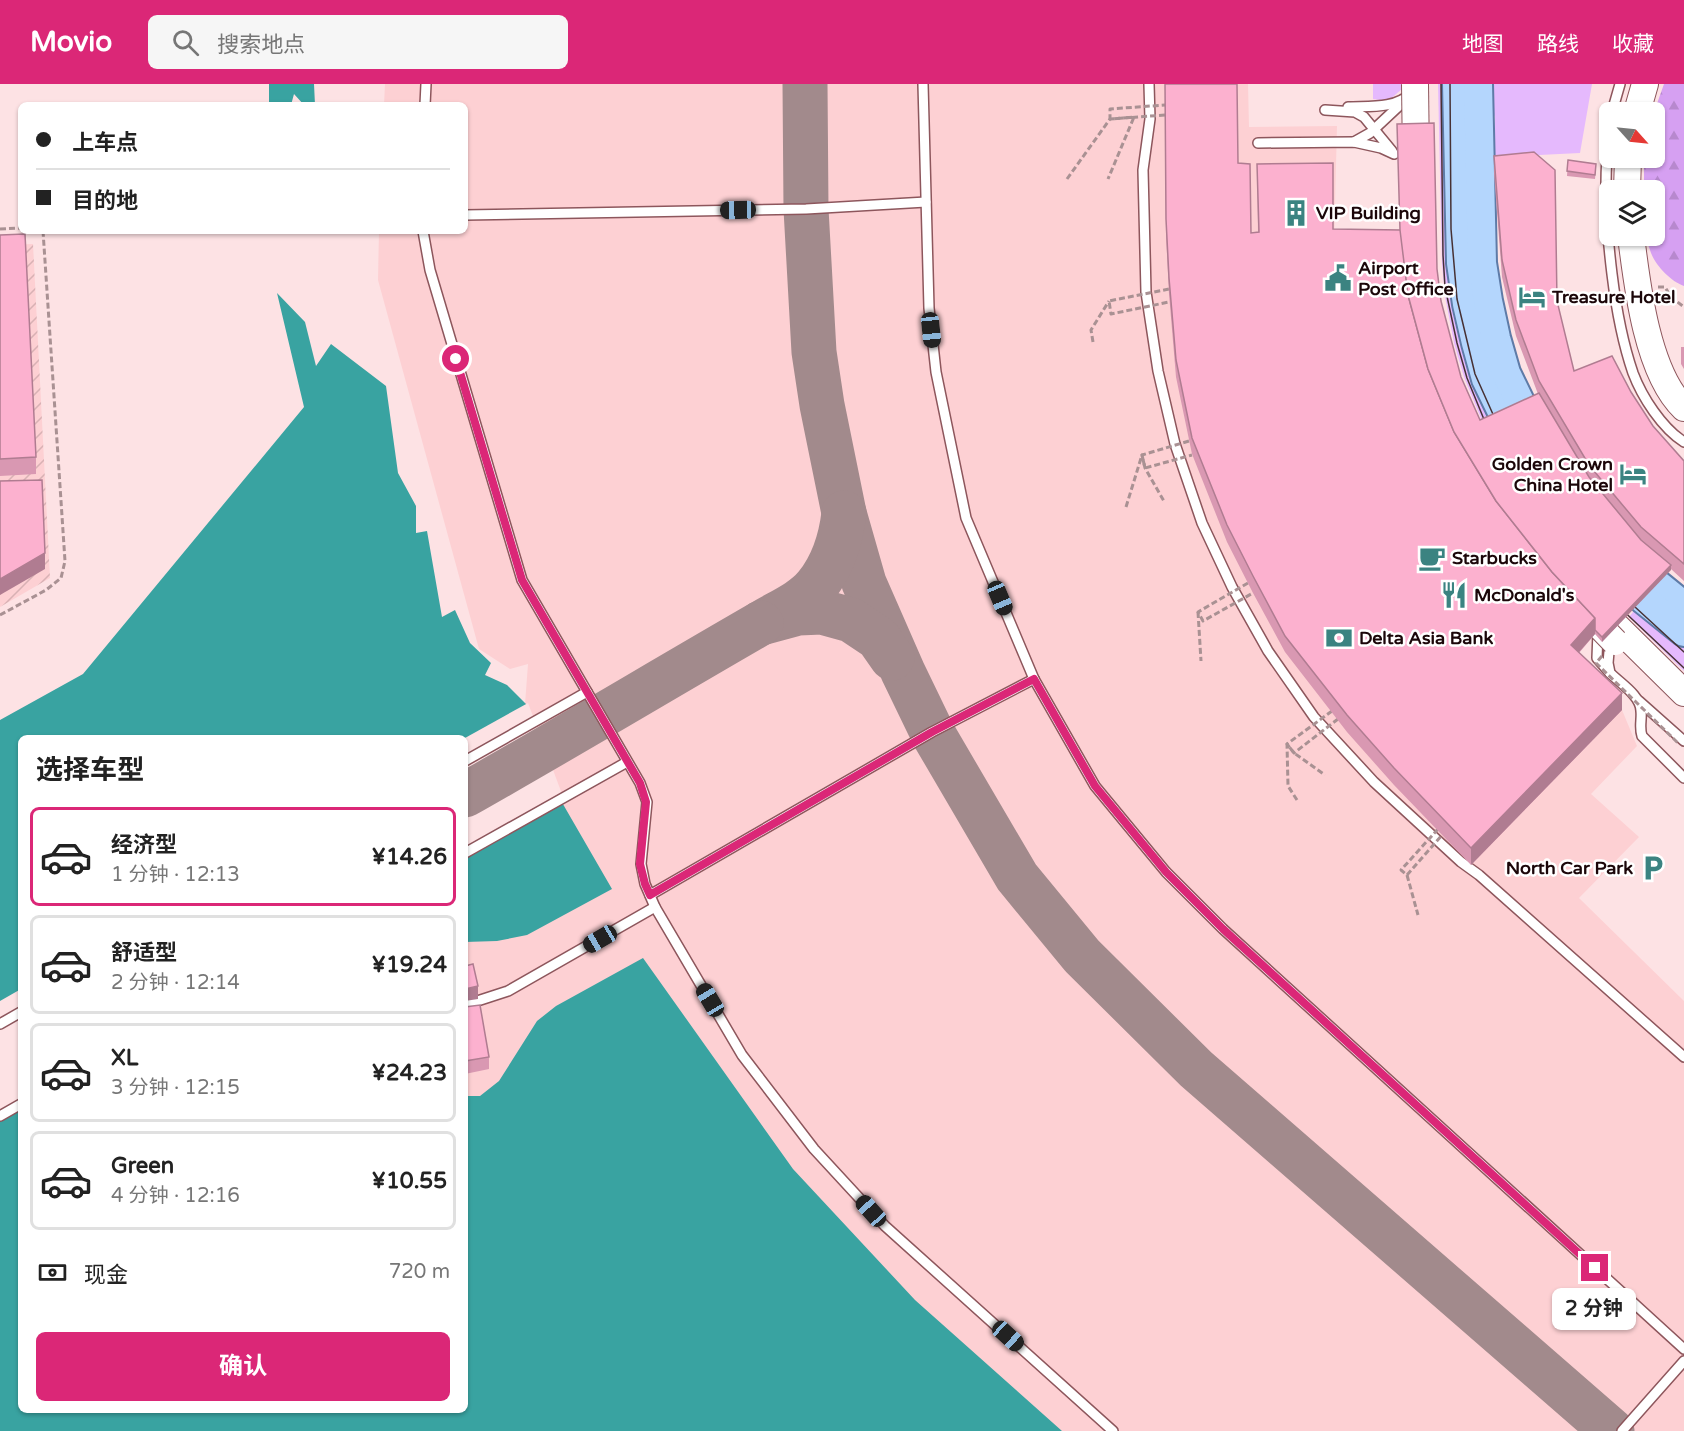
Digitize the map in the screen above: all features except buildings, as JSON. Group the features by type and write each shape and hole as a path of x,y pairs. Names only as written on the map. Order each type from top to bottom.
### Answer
{"main road":[{"path":"1457,84 1461,263 1467,304 1486,379 1512,410 1482,263 1478,84"},
{"path":"1684,606 1650,592 1684,632"}],"street":[{"path":"1412,165 1428,84"},
{"path":"1639,102 1645,84"},
{"path":"1409,92 1412,165"},
{"path":"1632,246 1638,284 1655,359 1668,388 1684,408"},
{"path":"1684,693 1603,613 1572,588 1615,642 1684,708"}],"lane":[{"path":"425,102 426,84"},
{"path":"923,84 929,308 936,372 966,518 1034,679 1095,786 1166,872 1223,929 1684,1349"},
{"path":"1149,84 1150,119 1143,170 1146,292 1158,371 1179,455 1202,523 1232,587 1268,651 1314,717 1374,782 1461,862 1479,875 1684,1057"},
{"path":"1412,165 1359,113 1325,110 1388,106 1409,92 1413,93 1420,84"},
{"path":"1615,102 1620,84"},
{"path":"1354,142 1375,129 1409,92"},
{"path":"1258,143 1354,142 1381,148 1412,165"},
{"path":"1606,168 1605,199 1616,304 1633,374 1654,413 1678,439 1684,442"},
{"path":"468,215 806,209 926,202"},
{"path":"423,234 430,270 522,580 640,783 646,802 640,864 645,884 655,907 742,1055 814,1149 885,1226 1113,1431"},
{"path":"1603,613 1611,627 1608,663 1610,673"},
{"path":"1603,613 1599,620 1597,658 1682,743"},
{"path":"650,895 932,732 1034,679"},
{"path":"468,759 587,692"},
{"path":"1636,698 1641,711 1642,736 1684,778"},
{"path":"468,851 627,762"},
{"path":"468,1004 508,991 655,907"},
{"path":"0,1024 18,1014"},
{"path":"0,1116 18,1106"},
{"path":"1622,1431 1684,1361"}],"path":[{"path":"1067,179 1110,119 1110,109 1165,105"},
{"path":"1110,119 1165,115"},
{"path":"1108,178 1134,117"},
{"path":"0,229 18,228"},
{"path":"0,615 46,590 62,578 65,561 43,234"},
{"path":"1093,342 1091,330 1109,301 1169,289"},
{"path":"1109,301 1112,314 1170,302"},
{"path":"1142,455 1189,441"},
{"path":"1145,468 1192,454"},
{"path":"1142,455 1145,468 1165,503"},
{"path":"1126,507 1142,455"},
{"path":"1198,612 1248,583"},
{"path":"1198,612 1203,621 1253,592"},
{"path":"1198,612 1201,661"},
{"path":"1604,654 1596,663 1682,743"},
{"path":"1287,744 1332,711"},
{"path":"1294,753 1338,719"},
{"path":"1287,744 1294,753 1325,775"},
{"path":"1287,744 1288,786 1298,800"},
{"path":"1418,915 1407,875 1401,870 1438,829"},
{"path":"1407,875 1442,835"}],"shaded area":[{"path":"385,84 1248,84 1249,127 1337,126 1334,245 1408,312 1588,641 1571,662 1622,710 1637,746 1591,794 1639,837 1579,898 1684,1001 1684,1431 0,1431 0,1001 18,1352 18,1413 468,1413 468,736 525,704 528,664 510,669 479,649 378,280 379,234 468,234 468,102 384,102"},
{"path":"1373,84 1403,84 1402,89 1388,101 1373,99"},
{"path":"1438,84 1452,84 1495,418 1483,423 1464,377 1454,343 1445,296 1442,264"},
{"path":"1489,84 1592,84 1580,153 1495,157 1495,116 1490,113"},
{"path":"33,244 50,578 0,607 0,245"},
{"path":"1638,606 1684,643 1684,671 1629,617"}],"green space":[{"path":"1664,84 1684,84 1684,286 1668,276 1659,266 1649,246 1665,246 1665,180 1644,180 1644,168 1665,168 1665,102 1658,102"}],"water":[{"path":"269,84 314,84 315,102 301,102 294,94 292,102 269,102"},
{"path":"277,293 305,322 316,366 331,344 386,386 398,473 416,506 416,533 427,531 442,617 455,610 470,643 491,663 485,675 507,685 526,704 560,799 612,889 527,935 497,941 468,942 468,735 18,735 18,1413 468,1413 468,1096 480,1096 499,1081 537,1021 556,1006 643,958 793,1169 915,1300 1062,1431 0,1431 0,720 83,674 304,407"}],"pier":[{"path":"528,703 565,802 468,856 468,736"},
{"path":"18,991 18,1111 0,1121 0,1001"}],"taxiway":[{"path":"805,84 806,209 814,352 822,405 844,513 864,583 903,672 932,732 1017,877 1082,956 1196,1069 1612,1431"},
{"path":"844,513 835,551 816,586 797,602 761,623 798,613 822,612 851,620 878,638 892,658"},
{"path":"468,793 761,623"}],"tram line":[{"path":"1441,84 1445,287 1467,378 1490,434"},
{"path":"1450,84 1451,229 1457,299 1475,374 1500,430"},
{"path":"1623,596 1684,652"},
{"path":"1616,604 1684,668"}],"place":[{"name":"VIP Building","path":"1296,213"},
{"name":"Airport Post Office","path":"1338,278"},
{"name":"Treasure Hotel","path":"1532,297"},
{"name":"Golden Crown China Hotel","path":"1633,474"},
{"name":"Starbucks","path":"1432,558"},
{"name":"McDonald's","path":"1454,595"},
{"name":"Delta Asia Bank","path":"1339,638"},
{"name":"North Car Park","path":"1653,868"}],"route":[{"path":"456,359 522,580 640,783 646,802 640,864 650,895 932,732 1034,679 1095,786 1166,872 1223,929 1595,1268"}]}
